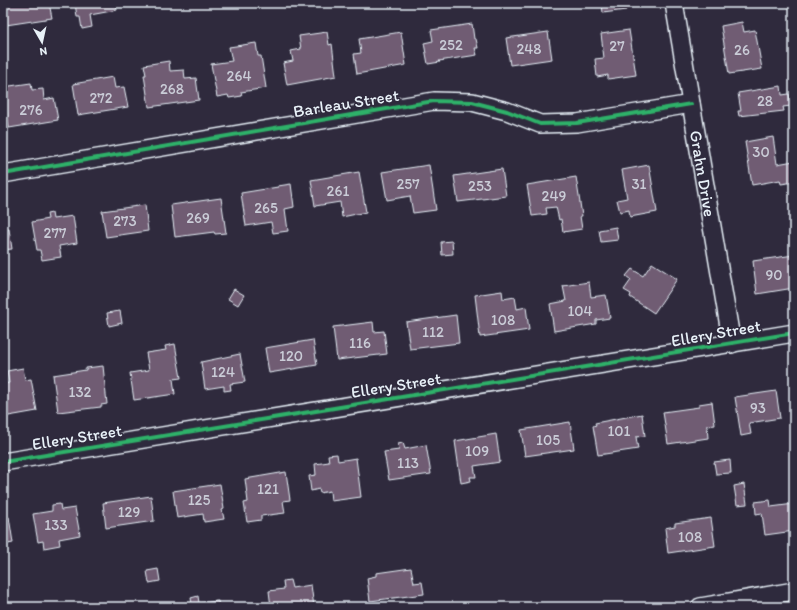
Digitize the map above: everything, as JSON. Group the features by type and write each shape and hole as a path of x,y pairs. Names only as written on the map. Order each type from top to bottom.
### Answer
{"street":[{"name":"Grahn Drive","path":"674,3 732,344"},
{"name":"Barleau Street","path":"3,174 434,101 472,102 507,111 540,124 577,123 691,104"},
{"name":"Ellery Street","path":"3,462 732,344 794,332"},
{"path":"700,607 794,591"}],"building":[{"path":"3,3 49,3 52,18 6,25"},
{"path":"75,3 116,3 117,10 90,15 92,27 82,29 80,17 77,17"},
{"path":"591,3 625,3 626,10 603,13 602,4 591,6"},
{"path":"742,22 744,32 755,30 762,69 729,74 721,26"},
{"path":"472,24 474,39 476,39 478,48 475,48 477,55 428,64 424,43 433,41 431,30"},
{"path":"629,30 636,75 608,79 608,75 597,77 595,59 604,58 601,34"},
{"path":"327,32 329,45 332,44 336,76 287,85 283,63 293,61 291,51 301,49 299,36"},
{"path":"401,32 406,65 357,74 354,54 361,53 359,39"},
{"path":"548,32 552,59 510,65 506,38"},
{"path":"256,43 258,56 261,56 266,88 241,92 242,96 229,98 228,95 217,97 211,64 232,61 229,47"},
{"path":"169,61 170,71 184,70 185,79 196,78 199,100 149,107 144,65"},
{"path":"113,77 115,88 124,87 128,107 78,115 73,84"},
{"path":"31,83 32,90 43,89 44,100 54,98 58,120 9,128 3,87"},
{"path":"781,86 782,95 789,94 791,106 783,107 784,111 739,116 738,111 741,111 738,93"},
{"path":"773,137 777,164 794,161 794,182 781,184 780,180 752,185 745,142"},
{"path":"429,165 436,210 413,213 410,196 387,200 382,172"},
{"path":"649,165 657,212 630,217 629,210 620,212 617,200 627,198 622,170"},
{"path":"502,169 506,196 458,202 454,176"},
{"path":"359,172 366,212 342,217 340,202 315,206 311,180"},
{"path":"576,177 582,216 580,216 582,229 563,232 561,219 559,220 556,207 546,208 547,214 532,216 527,185"},
{"path":"291,184 294,207 285,209 288,231 273,233 271,222 246,226 241,193"},
{"path":"221,198 226,233 215,234 214,232 175,237 171,205"},
{"path":"145,205 148,231 106,237 102,211"},
{"path":"52,213 53,219 73,216 77,243 59,246 61,257 42,260 40,250 37,250 32,222 48,219 47,214"},
{"path":"616,227 618,240 601,242 599,230"},
{"path":"9,229 12,249 3,250 3,230"},
{"path":"452,241 453,254 442,255 441,242"},
{"path":"794,255 794,288 757,294 753,261"},
{"path":"652,263 677,279 654,313 630,297 631,294 624,290 631,280 626,276 632,269 643,276"},
{"path":"589,282 591,297 606,295 610,318 596,320 596,324 554,331 550,304 566,301 563,286"},
{"path":"234,289 244,295 238,305 228,299"},
{"path":"502,291 503,299 515,297 517,309 526,307 529,330 480,337 475,295"},
{"path":"120,311 122,323 109,326 107,313"},
{"path":"456,315 459,343 410,349 406,322"},
{"path":"373,322 374,332 384,331 387,354 337,360 333,327"},
{"path":"313,340 317,365 269,373 265,348"},
{"path":"175,344 181,378 173,379 175,394 134,400 130,373 149,370 146,353 166,350 165,346"},
{"path":"240,354 245,382 230,384 231,390 224,391 224,386 205,389 201,362"},
{"path":"103,366 107,404 101,405 101,407 58,412 53,375"},
{"path":"23,368 25,380 31,379 37,411 3,417 3,384 9,383 7,371"},
{"path":"776,391 780,418 749,423 751,434 741,436 735,397"},
{"path":"712,402 715,425 707,426 708,438 668,444 663,412 699,407 699,404"},
{"path":"642,414 645,436 636,437 638,449 598,455 593,426 596,425 595,423"},
{"path":"570,422 574,449 525,456 521,430"},
{"path":"496,434 500,462 474,466 476,477 470,477 471,481 461,483 455,441"},
{"path":"403,443 405,449 426,445 431,474 389,480 384,452 399,450 398,444"},
{"path":"337,454 338,461 356,458 361,497 331,501 330,491 320,493 319,489 311,491 309,476 316,475 315,464 329,462 328,455"},
{"path":"730,460 731,473 716,474 714,462"},
{"path":"286,472 290,500 283,501 285,513 261,516 261,520 247,522 244,503 248,502 245,479"},
{"path":"220,484 224,519 204,522 203,514 177,518 173,491"},
{"path":"744,484 747,504 737,505 734,486"},
{"path":"151,496 154,521 106,528 103,503"},
{"path":"770,500 771,507 794,504 794,531 765,535 762,513 756,514 755,502"},
{"path":"60,504 61,510 75,508 80,535 59,539 60,545 44,548 43,541 38,542 33,514 52,511 52,505"},
{"path":"6,514 7,517 9,517 13,543 3,545 3,515"},
{"path":"711,518 715,546 668,553 665,528 675,526 675,523"},
{"path":"411,568 414,583 422,582 424,594 370,601 367,578 376,576 376,573"},
{"path":"158,569 160,581 149,583 147,571"},
{"path":"290,580 292,588 311,585 314,607 271,607 269,591 284,589 283,581"},
{"path":"198,596 199,603 218,601 219,607 177,607 192,604 191,598"}],"cycle path":[{"path":"3,174 434,101 472,102 507,111 540,124 577,123 691,104"},
{"path":"3,462 794,333"}]}
